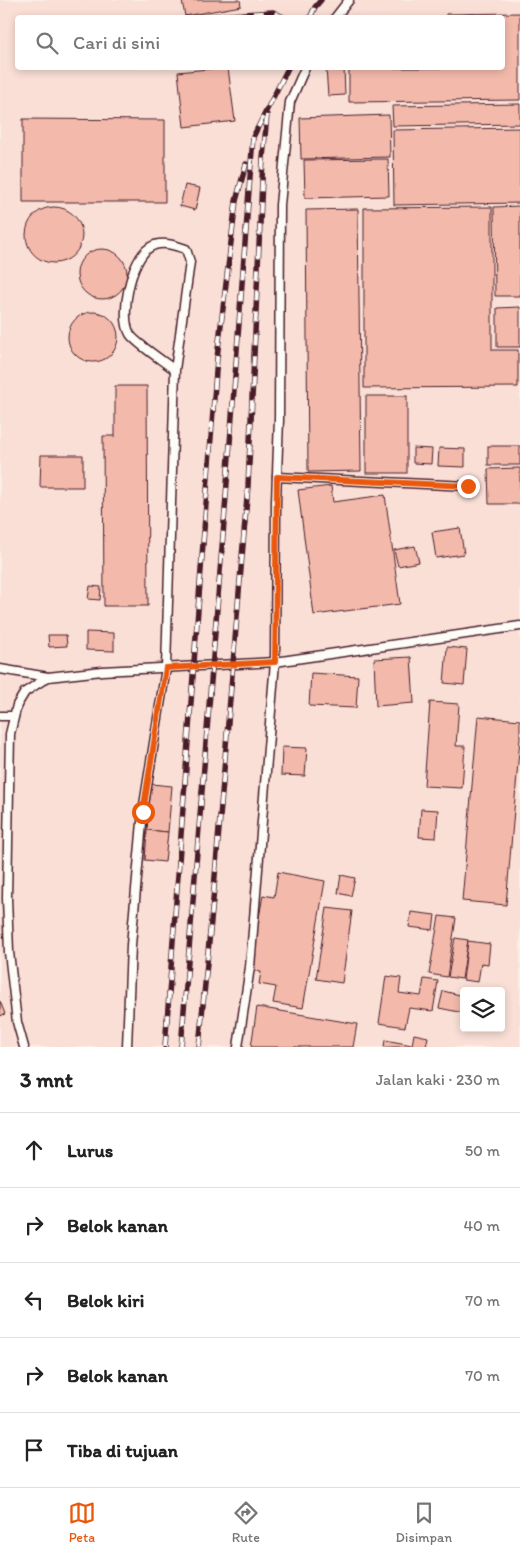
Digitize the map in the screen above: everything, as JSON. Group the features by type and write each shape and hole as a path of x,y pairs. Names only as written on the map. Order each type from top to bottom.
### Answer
{"lane":[{"path":"337,15 349,0"},
{"path":"238,1047 250,967 275,662 280,205 290,102 304,70"},
{"path":"127,1047 131,945 143,812 166,668 175,370 190,262 186,249 174,244 158,244 148,248 136,266 127,290 126,313 130,334 175,370"},
{"path":"277,477 468,486"},
{"path":"0,669 48,676 102,671 275,662 520,626"},
{"path":"24,1047 16,1022 7,898 10,734 17,705 25,692 48,676"},
{"path":"0,716 14,716"},
{"path":"0,893 7,898"}],"shaded area":[{"path":"0,0 520,0 520,1047 0,1047"}],"building":[{"path":"240,0 241,6 185,15 182,1"},
{"path":"520,13 520,100 349,102 349,70 505,70 505,15 446,14"},
{"path":"228,70 235,121 184,127 178,72"},
{"path":"326,70 344,70 345,95 328,96"},
{"path":"520,104 520,124 393,126 392,106"},
{"path":"389,115 390,157 301,159 300,118"},
{"path":"23,119 165,120 165,202 23,202"},
{"path":"520,128 520,203 394,205 393,130"},
{"path":"388,159 389,196 305,198 304,160"},
{"path":"185,185 200,188 195,210 180,206"},
{"path":"520,206 520,296 495,296 494,207"},
{"path":"54,207 65,209 74,215 80,224 82,235 80,246 74,255 65,261 54,263 43,261 34,255 28,246 26,235 28,224 34,215 43,209"},
{"path":"492,207 492,350 518,350 518,387 364,388 364,208"},
{"path":"358,209 361,471 308,472 306,210"},
{"path":"97,249 107,249 120,256 127,269 127,279 120,292 107,299 97,299 88,295 81,288 77,279 77,269 81,260 88,253"},
{"path":"520,307 520,347 497,347 497,308"},
{"path":"88,312 98,312 111,319 118,332 118,342 111,355 98,362 88,362 79,358 72,351 68,342 68,332 72,323 79,316"},
{"path":"115,386 147,386 148,606 104,606 103,436 115,436"},
{"path":"366,396 407,396 407,473 366,473"},
{"path":"488,446 520,446 520,465 488,465"},
{"path":"413,448 432,449 431,464 413,463"},
{"path":"439,448 465,449 465,467 438,466"},
{"path":"41,455 83,455 83,487 40,487"},
{"path":"520,468 520,504 489,504 488,469"},
{"path":"331,486 333,502 385,495 400,604 314,615 298,490"},
{"path":"460,528 464,554 436,558 432,532"},
{"path":"415,546 419,562 398,566 394,550"},
{"path":"90,586 101,587 100,600 88,599"},
{"path":"86,632 114,633 114,651 86,650"},
{"path":"48,635 66,635 67,646 49,647"},
{"path":"447,647 467,649 464,685 444,683"},
{"path":"411,657 414,703 376,706 374,659"},
{"path":"311,673 358,676 356,708 309,706"},
{"path":"430,702 459,704 456,746 465,746 462,788 424,786"},
{"path":"478,716 520,720 506,905 462,901"},
{"path":"282,747 307,748 305,776 281,775"},
{"path":"151,784 172,786 168,832 147,830"},
{"path":"421,809 438,810 436,838 419,837"},
{"path":"147,830 168,832 165,862 145,860"},
{"path":"278,872 325,881 303,1008 273,1003 276,987 259,984 261,972 250,970 263,895 274,897"},
{"path":"341,875 355,878 351,896 338,893"},
{"path":"327,908 352,911 342,983 316,979"},
{"path":"411,912 435,915 433,930 409,927"},
{"path":"439,916 456,918 447,977 429,974"},
{"path":"455,938 468,940 462,979 448,977"},
{"path":"468,941 490,944 488,964 481,963 478,982 463,980"},
{"path":"386,976 401,978 399,993 421,996 424,979 438,981 433,1011 409,1008 405,1027 379,1023"},
{"path":"443,991 460,995 460,1012 439,1008"},
{"path":"0,1001 5,1014 0,1016"},
{"path":"257,1007 357,1024 353,1047 251,1047"},
{"path":"414,1034 428,1037 426,1047 384,1047 385,1040 412,1045"}],"railway":[{"path":"311,15 321,0"},
{"path":"230,15 273,12 279,15"},
{"path":"181,1047 224,523 253,137 287,70"},
{"path":"199,1047 248,486 263,158 267,115"},
{"path":"165,1047 217,358 236,201 246,164"}],"route":[{"path":"143,812 166,668 275,662 277,477 468,486"}]}
